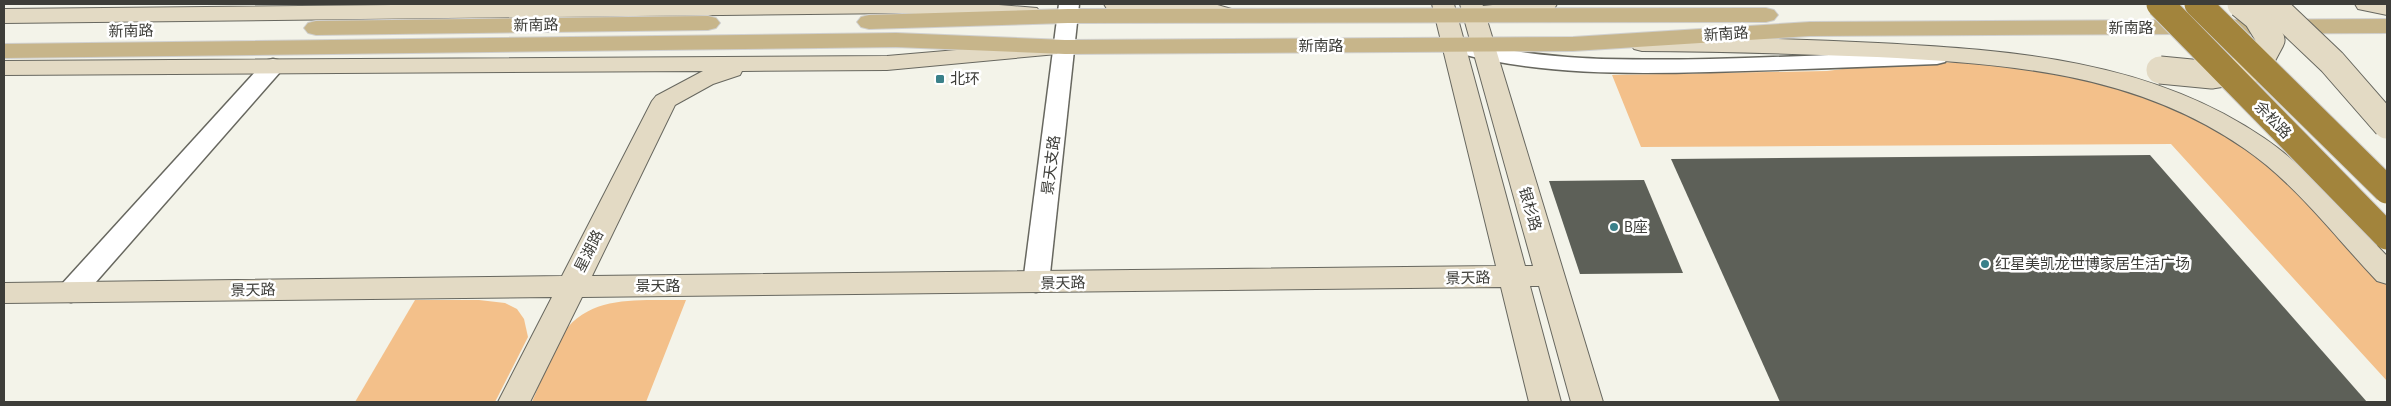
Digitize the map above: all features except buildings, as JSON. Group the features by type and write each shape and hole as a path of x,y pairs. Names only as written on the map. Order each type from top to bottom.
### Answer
{"highway":[{"name":"余松路","path":"2160,4 2387,236"},
{"name":"余松路","path":"2198,4 2387,190"}],"main road":[{"name":"新南路","path":"4,32 555,24 898,22 1069,10 1227,15 1472,9 2387,16"},
{"name":"新南路","path":"4,51 896,40 1065,47 1454,45 1485,49 1810,29 2387,26"}],"street":[{"path":"260,12 291,4"},
{"path":"368,4 399,11"},
{"path":"1115,4 1130,7 1201,7 1227,15"},
{"path":"1472,9 1546,4"},
{"path":"1573,44 1749,44 1910,40 1972,42 2063,51 2160,70 2212,75 2256,68 2271,40 2257,18 2241,4"},
{"path":"2271,4 2310,38 2368,100 2387,125"},
{"path":"2366,4 2387,8"},
{"name":"新南路","path":"4,16 902,6 1069,10"},
{"path":"1445,9 1545,402"},
{"name":"银杉路","path":"1472,9 1587,402"},
{"name":"景天支路","path":"1036,283 1069,10"},
{"path":"1749,44 1976,56 2073,68 2129,82 2180,102 2223,123 2256,144 2290,174 2387,274"},
{"name":"新南路","path":"4,68 888,63 1065,47"},
{"path":"1485,49 1525,62 1563,66 1752,65 1976,56"},
{"path":"615,64 647,80 665,100 704,79 752,63"},
{"path":"71,292 273,66"},
{"name":"星湖路","path":"514,402 665,100"},
{"name":"景天路","path":"4,293 1549,276"}],"shaded area":[{"path":"1980,62 2031,66 2131,90 2217,126 2281,172 2387,285 2387,381 2171,144 1641,147 1612,75 1827,71 1890,63"},
{"path":"415,300 479,300 505,303 517,309 524,319 528,337 495,402 355,402"},
{"path":"636,300 686,300 646,402 532,402 555,347 564,332 576,319 604,305 620,302"}],"place":[{"name":"北环","path":"940,79"},
{"name":"B座","path":"1614,227"},
{"name":"红星美凯龙世博家居生活广场","path":"1985,264"}]}
